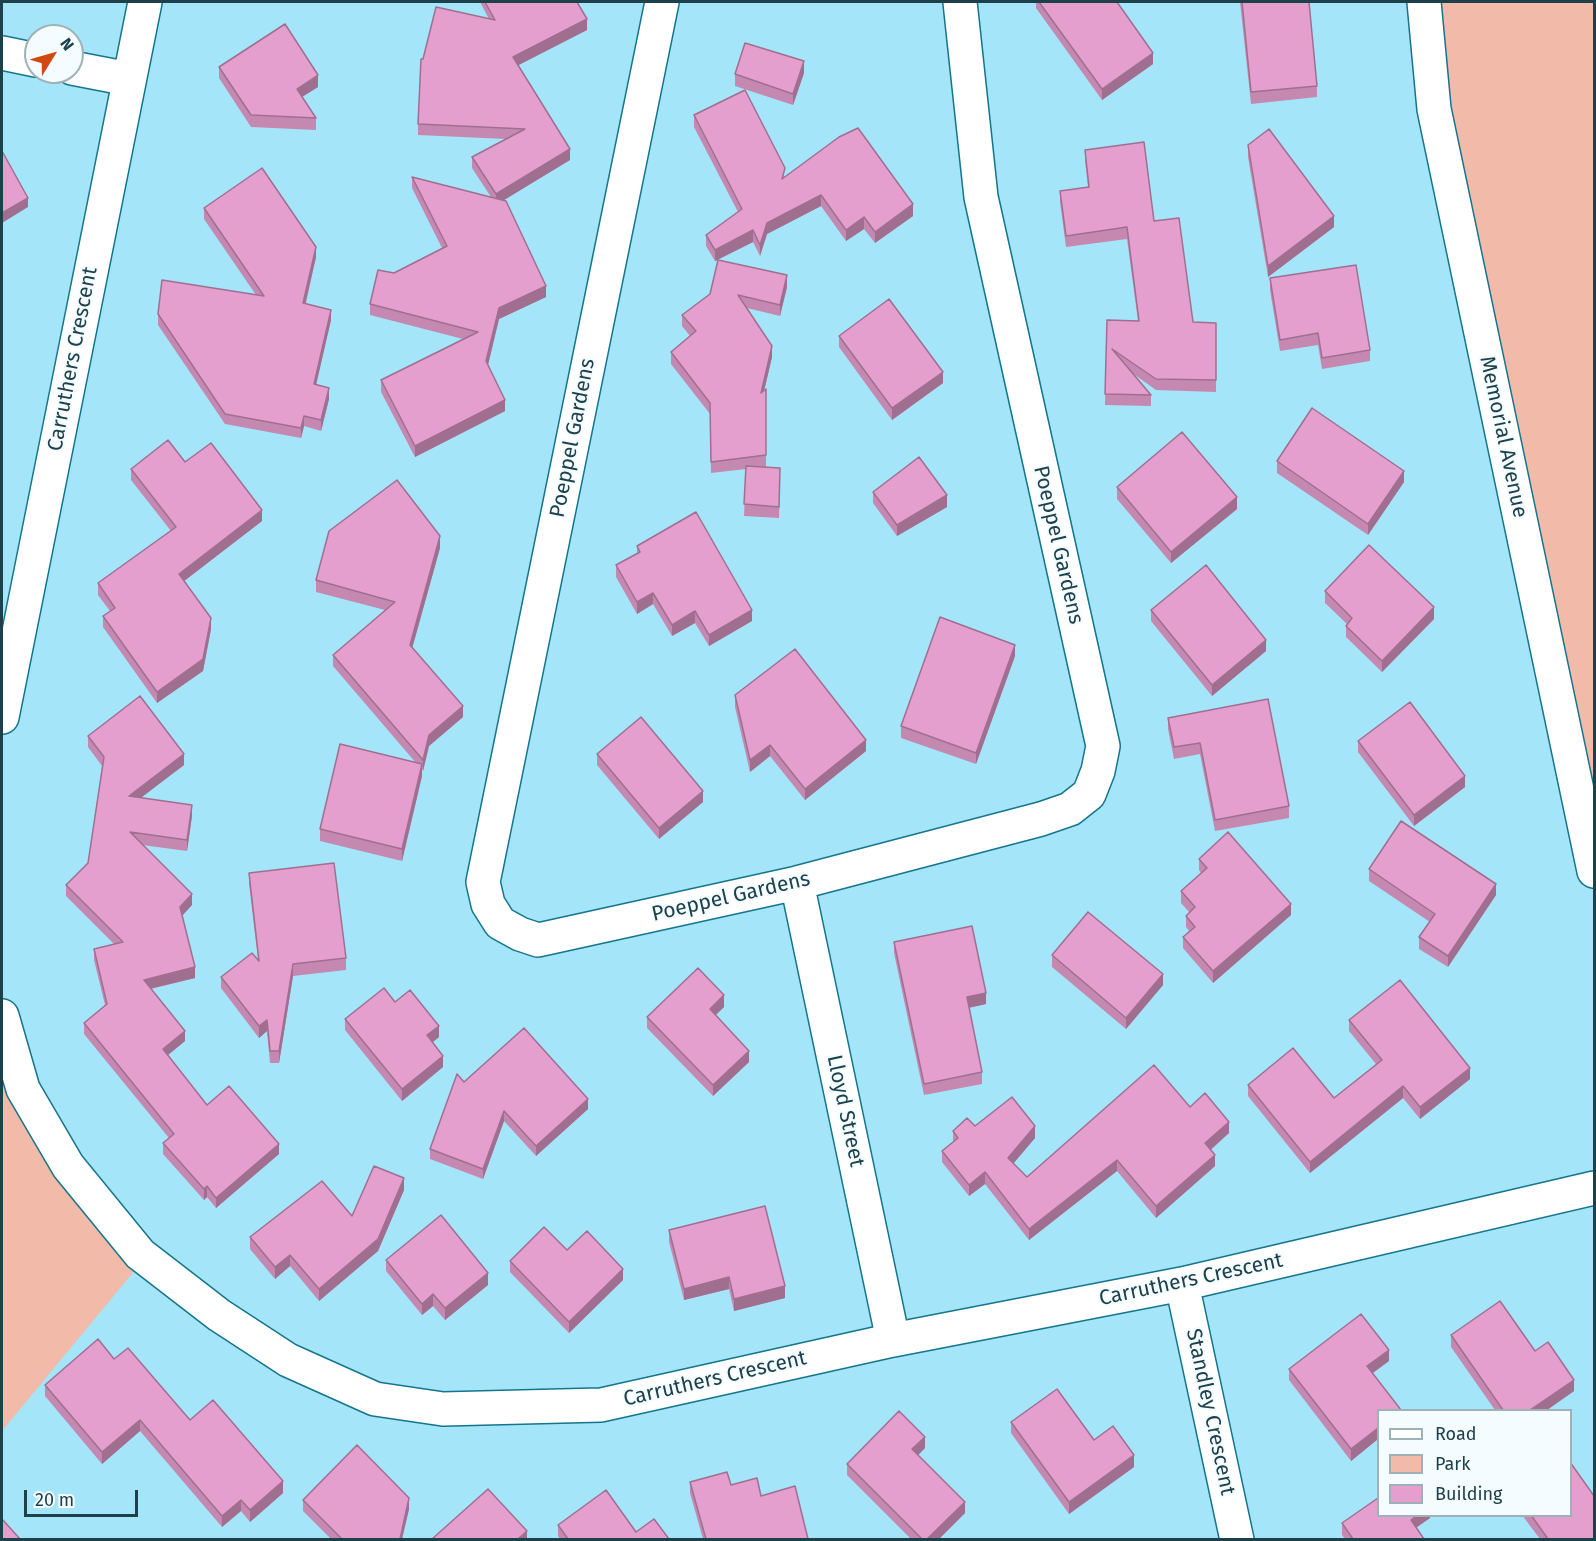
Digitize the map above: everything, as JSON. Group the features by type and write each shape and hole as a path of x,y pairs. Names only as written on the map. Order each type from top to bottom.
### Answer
{"street":[{"name":"Carruthers Crescent","path":"2,717 145,2"},
{"name":"Poeppel Gardens","path":"662,2 483,882 488,904 500,923 519,934 538,940 797,883 1041,819 1070,809 1089,794 1098,771 1103,746 981,197 960,2"},
{"name":"Memorial Avenue","path":"1424,2 1434,109 1594,871"},
{"path":"2,53 24,58"},
{"path":"84,70 129,79"},
{"name":"Lloyd Street","path":"797,883 893,1340"},
{"name":"Carruthers Crescent","path":"2,1016 23,1089 68,1166 140,1254 219,1315 288,1360 375,1399 443,1409 601,1404 893,1340 1182,1284 1594,1188"},
{"name":"Standley Crescent","path":"1182,1284 1237,1539"}],"green space":[{"path":"1424,2 1594,2 1594,871"},
{"path":"2,1016 26,1094 145,1258 2,1431"}],"building":[{"path":"485,2 577,2 587,19 513,57 570,149 496,194 472,157 525,129 418,124 421,59 423,59 436,7 495,20"},
{"path":"1039,2 1117,2 1153,53 1102,89"},
{"path":"1242,2 1309,2 1317,86 1251,92"},
{"path":"285,24 318,75 297,89 316,118 251,115 219,67"},
{"path":"745,43 804,61 793,94 735,74"},
{"path":"745,90 785,168 782,179 839,137 858,128 913,204 875,232 864,217 846,230 821,195 767,223 760,245 753,230 715,250 706,235 742,209 694,115"},
{"path":"1269,129 1334,216 1268,266 1248,145"},
{"path":"1144,142 1154,221 1179,218 1193,322 1216,323 1216,380 1156,379 1112,349 1151,395 1105,394 1107,320 1139,321 1127,227 1066,236 1060,191 1089,187 1085,150"},
{"path":"2,151 28,198 2,213"},
{"path":"262,168 316,247 303,303 331,310 314,384 329,388 321,420 304,416 301,428 225,414 158,314 162,280 264,296 204,208"},
{"path":"412,177 506,201 546,286 499,308 486,361 505,400 415,446 381,380 478,332 370,304 378,270 394,273 447,246"},
{"path":"718,260 787,275 780,305 738,295 772,346 761,393 766,389 766,455 711,462 710,403 671,352 696,331 682,315 710,294"},
{"path":"1356,265 1370,350 1322,358 1318,333 1280,340 1270,278"},
{"path":"889,299 943,372 892,408 839,336"},
{"path":"1312,408 1404,471 1368,524 1277,461"},
{"path":"1182,432 1237,497 1171,552 1117,487"},
{"path":"168,440 185,462 211,443 262,510 179,574 211,618 203,659 157,692 103,616 115,608 98,583 176,527 131,469"},
{"path":"919,457 947,495 897,525 873,492"},
{"path":"746,466 780,468 779,507 744,504"},
{"path":"397,480 440,536 410,645 463,706 429,735 423,760 333,655 395,602 316,580 329,531"},
{"path":"696,512 752,610 709,635 695,611 672,625 653,593 637,602 616,565 640,552 637,546"},
{"path":"1369,545 1434,607 1382,661 1346,626 1352,618 1325,591"},
{"path":"1206,565 1266,640 1212,685 1151,610"},
{"path":"940,617 1015,645 976,753 901,726"},
{"path":"795,649 866,740 805,789 770,745 750,760 735,695"},
{"path":"140,696 184,754 129,796 192,805 187,840 130,832 192,894 180,907 195,967 144,980 185,1031 163,1049 207,1105 229,1086 279,1144 216,1198 207,1186 204,1189 163,1143 174,1134 84,1023 107,1004 94,949 123,942 66,885 88,863 104,757 88,736"},
{"path":"1268,699 1289,806 1215,820 1200,743 1174,747 1168,718"},
{"path":"1410,702 1465,776 1414,815 1358,741"},
{"path":"641,717 703,791 659,828 597,754"},
{"path":"340,744 422,764 402,849 320,829"},
{"path":"1401,821 1496,884 1448,956 1419,937 1435,914 1369,869"},
{"path":"1228,832 1291,904 1213,971 1183,937 1195,927 1186,916 1195,907 1181,891 1207,868 1199,859"},
{"path":"334,863 346,958 293,964 279,1051 270,1051 267,1020 259,1026 221,977 252,953 259,961 249,873"},
{"path":"1088,912 1163,974 1126,1018 1052,955"},
{"path":"972,926 986,993 967,997 982,1072 924,1084 894,942"},
{"path":"698,968 724,995 710,1009 749,1051 713,1085 647,1017"},
{"path":"1400,980 1470,1068 1420,1107 1403,1086 1310,1162 1248,1085 1293,1048 1334,1098 1382,1060 1349,1020"},
{"path":"384,988 395,1002 410,990 439,1026 427,1035 443,1056 402,1089 345,1019"},
{"path":"524,1028 588,1099 536,1146 504,1111 483,1169 430,1149 457,1074 464,1082"},
{"path":"1154,1065 1190,1107 1205,1093 1229,1122 1205,1143 1215,1155 1156,1206 1117,1160 1029,1229 985,1172 969,1185 942,1151 958,1138 953,1131 967,1118 975,1126 1012,1097 1035,1126 1008,1158 1027,1177"},
{"path":"374,1166 404,1178 378,1239 319,1289 290,1255 275,1267 250,1237 322,1181 352,1216"},
{"path":"765,1206 785,1286 734,1299 729,1277 684,1289 669,1230"},
{"path":"441,1215 488,1273 445,1308 433,1294 422,1304 386,1260"},
{"path":"544,1227 567,1250 587,1231 623,1269 569,1322 510,1261"},
{"path":"1500,1301 1535,1351 1548,1342 1574,1380 1531,1409 1502,1409 1451,1335"},
{"path":"1361,1314 1389,1350 1367,1366 1400,1409 1377,1409 1377,1429 1351,1449 1289,1369"},
{"path":"98,1339 114,1359 128,1348 190,1420 213,1400 283,1481 250,1510 241,1500 222,1516 140,1420 102,1452 45,1385"},
{"path":"1057,1389 1094,1440 1113,1426 1134,1455 1069,1502 1011,1422"},
{"path":"899,1411 925,1437 912,1449 965,1502 927,1539 922,1539 847,1464"},
{"path":"357,1445 409,1498 400,1539 342,1539 303,1500"},
{"path":"1572,1465 1594,1496 1594,1539 1548,1539 1532,1517 1572,1517"},
{"path":"727,1472 731,1485 757,1478 761,1496 795,1486 808,1539 706,1539 690,1482"},
{"path":"488,1489 527,1531 518,1539 432,1539"},
{"path":"606,1490 636,1532 654,1519 669,1539 568,1539 558,1525"},
{"path":"1377,1499 1377,1517 1415,1517 1411,1520 1424,1539 1353,1539 1342,1523"},
{"path":"2,1519 20,1539 2,1539"}]}
